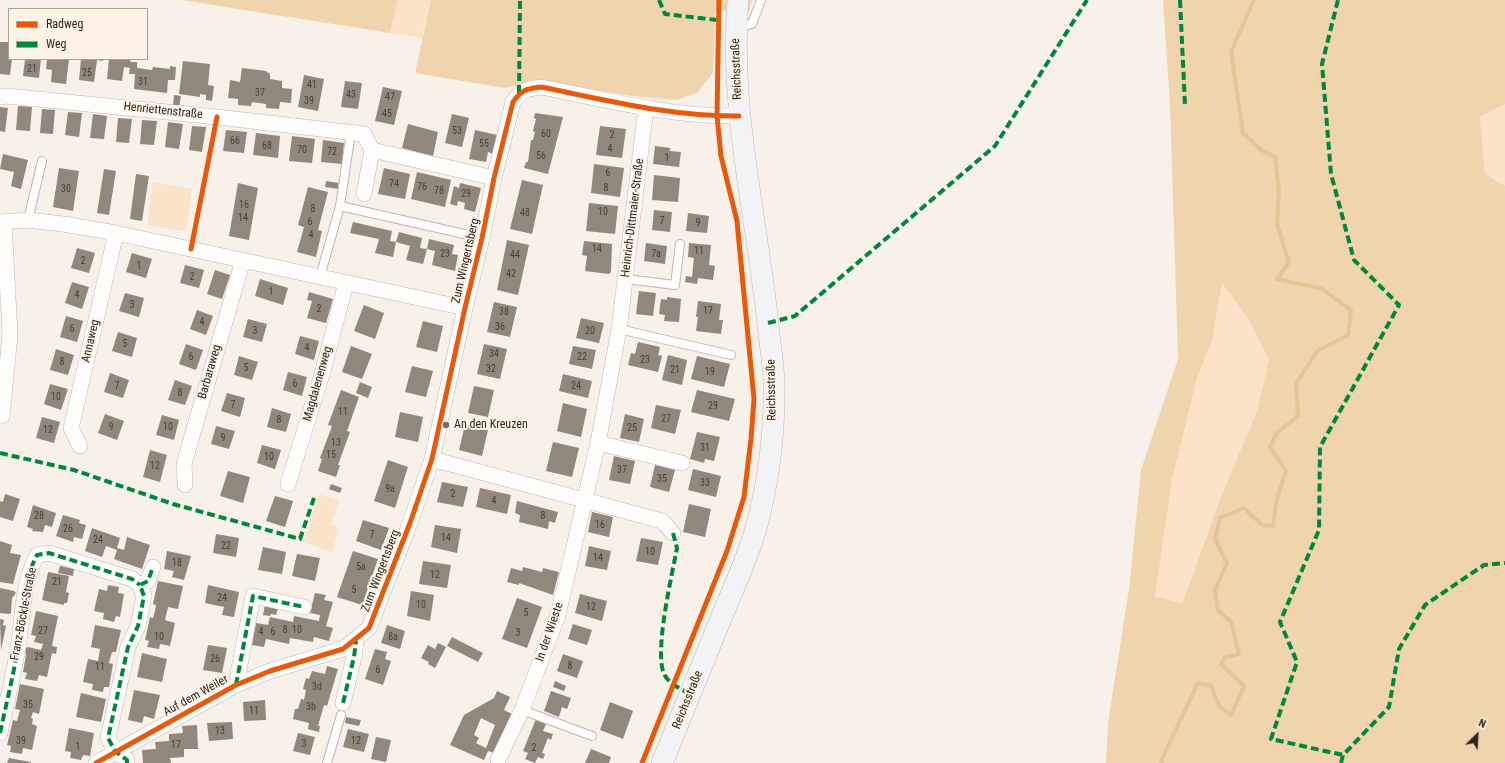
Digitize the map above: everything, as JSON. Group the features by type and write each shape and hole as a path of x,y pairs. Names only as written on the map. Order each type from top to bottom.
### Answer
{"main road":[{"name":"Reichsstraße","path":"662,763 734,588 757,525 766,481 772,437 774,379 772,358 762,273 739,116 736,27 738,0"}],"street":[{"name":"Zum Wingertsberg","path":"356,641 369,628 410,523 432,459 482,238 494,178 513,102 519,93 525,89 541,87 646,108 717,116 739,116"},
{"name":"Henriettenstraße","path":"0,97 7,96 350,132 364,134 372,150"},
{"name":"Heinrich-Dittmaier-Straße","path":"584,500 598,444 619,328 646,108"},
{"path":"364,194 372,150 494,178"},
{"path":"2,416 10,335 2,222 28,220 116,233 465,308"},
{"name":"Annaweg","path":"80,446 71,428 116,233"},
{"name":"Barbaraweg","path":"185,485 184,464 243,260"},
{"name":"Magdalenenweg","path":"288,484 323,371 346,283"},
{"path":"598,444 682,463"},
{"path":"432,459 662,521 673,533"},
{"name":"In der Wieste","path":"500,762 522,710 558,615 584,500"},
{"name":"Franz-Böckle-Straße","path":"0,733 18,647 20,622 32,564 37,555 49,553 132,579 140,586"},
{"path":"126,763 127,760 115,752 108,738 128,647 138,626 144,596 140,586 148,580 153,567"},
{"name":"Auf dem Weiler","path":"236,685 253,596 304,607"},
{"path":"342,709 354,657 356,641"},
{"name":"Auf dem Weiler","path":"96,763 236,685 270,671 343,649 356,641"}],"lane":[{"path":"736,27 752,24 761,0"},
{"path":"320,277 340,206 350,132"},
{"path":"28,220 42,161"},
{"name":"Zum Wingertsberg","path":"340,206 482,238"},
{"path":"626,279 675,285 680,244"},
{"path":"619,328 731,355"},
{"path":"327,763 342,709"},
{"path":"522,710 592,736"}],"shaded area":[{"path":"181,0 398,0 390,33"},
{"path":"398,0 431,0 422,38 390,33"},
{"path":"431,0 752,0 749,12 715,10 713,73 697,93 677,100 632,96 535,81 506,88 415,73"},
{"path":"1163,0 1505,0 1505,104 1480,117 1485,174 1505,186 1505,763 1106,763 1108,723 1129,589 1141,470 1178,359 1170,105","holes":["1222,283 1249,320 1269,360 1257,411 1221,497 1182,604 1155,596 1172,480 1197,378 1212,341"]},
{"path":"1505,104 1505,186 1484,174 1480,117"},
{"path":"153,182 192,189 186,231 147,225"},
{"path":"1222,283 1249,320 1269,360 1257,411 1221,497 1182,604 1155,596 1172,480 1197,378 1212,341"},
{"path":"319,494 339,500 331,525 339,528 332,552 303,542"}],"building":[{"path":"0,42 8,42 8,60 12,60 10,75 0,74"},
{"path":"25,60 41,60 39,78 23,76"},
{"path":"47,60 69,60 66,84 51,82 52,70 46,69"},
{"path":"81,60 97,60 94,82 79,80"},
{"path":"109,60 131,60 130,62 137,62 137,68 152,70 153,67 170,69 170,66 176,67 175,80 168,80 167,93 134,89 135,74 129,74 130,68 124,67 122,81 107,79"},
{"path":"183,61 210,64 208,85 214,86 212,101 206,100 206,95 200,94 200,97 179,94"},
{"path":"242,68 266,71 270,74 270,79 282,81 282,88 292,89 291,103 280,102 279,109 266,108 266,104 252,102 251,106 238,105 238,99 228,98 230,80 240,82"},
{"path":"304,75 324,79 318,111 298,107"},
{"path":"345,81 362,83 358,109 341,107"},
{"path":"383,87 402,91 394,125 375,121"},
{"path":"174,95 181,96 179,107 173,106"},
{"path":"18,106 32,107 30,131 16,130"},
{"path":"0,107 8,108 5,132 0,131"},
{"path":"42,109 55,110 53,134 40,133"},
{"path":"68,112 82,113 79,137 65,135"},
{"path":"535,113 563,117 548,174 524,168 526,162 528,162 531,140 533,140 535,132 533,131 536,119 534,118"},
{"path":"93,114 107,116 104,139 90,138"},
{"path":"452,114 469,118 462,147 445,143"},
{"path":"118,118 132,119 129,143 116,142"},
{"path":"142,120 157,121 154,145 140,144"},
{"path":"168,122 183,124 179,149 165,147"},
{"path":"408,124 438,132 433,156 402,148"},
{"path":"192,126 206,127 202,152 189,150"},
{"path":"600,126 626,129 622,158 596,155"},
{"path":"226,130 247,132 244,153 223,151"},
{"path":"475,130 497,135 493,154 488,152 486,162 469,159"},
{"path":"256,133 280,136 278,158 253,155"},
{"path":"292,136 315,139 312,163 289,161"},
{"path":"323,140 344,143 342,164 321,162"},
{"path":"655,146 670,148 670,151 681,152 679,167 653,164"},
{"path":"3,154 28,160 21,189 11,186 14,172 0,169"},
{"path":"594,164 624,168 620,197 591,193"},
{"path":"59,168 79,171 73,211 53,207"},
{"path":"384,168 410,174 405,199 378,194"},
{"path":"104,169 116,171 109,215 97,213"},
{"path":"417,172 451,180 445,207 411,199"},
{"path":"136,174 149,176 142,221 130,219"},
{"path":"654,175 680,178 678,202 652,200"},
{"path":"522,180 543,185 532,234 510,229"},
{"path":"326,181 339,183 339,189 325,187"},
{"path":"238,183 258,188 249,240 229,236"},
{"path":"460,183 481,188 475,212 464,209 465,203 458,201 457,206 450,204 454,186 459,188"},
{"path":"308,187 328,192 318,230 322,231 316,257 297,252 304,227 298,225"},
{"path":"589,203 618,206 615,234 586,231"},
{"path":"654,210 672,212 670,232 652,230"},
{"path":"688,213 709,216 707,233 686,231"},
{"path":"353,222 392,231 390,241 396,242 393,257 375,253 379,239 350,233"},
{"path":"399,232 422,238 420,248 427,249 423,264 406,260 410,246 396,242"},
{"path":"429,239 454,245 452,254 458,255 455,271 432,265 435,251 427,249"},
{"path":"507,240 529,245 518,295 497,290"},
{"path":"584,241 612,244 611,272 609,274 585,271 587,256 582,255"},
{"path":"646,243 667,246 665,264 644,261"},
{"path":"689,243 711,245 709,265 715,266 713,280 698,278 697,284 685,282 686,276 692,277 694,258 688,257"},
{"path":"77,248 95,253 89,273 71,268"},
{"path":"132,253 152,259 146,278 126,272"},
{"path":"185,265 204,270 199,288 180,283"},
{"path":"215,270 230,275 222,299 207,294"},
{"path":"260,279 288,288 283,305 255,296"},
{"path":"72,282 89,287 82,309 65,303"},
{"path":"639,291 656,293 653,316 636,314"},
{"path":"309,292 333,299 326,323 307,318 312,301 307,300"},
{"path":"125,293 144,298 139,317 119,311"},
{"path":"667,297 681,299 679,322 664,321 665,315 659,314 661,299 667,300"},
{"path":"698,301 721,304 719,320 723,320 721,334 696,331"},
{"path":"494,302 517,307 510,337 487,332"},
{"path":"364,305 384,313 375,339 354,331"},
{"path":"197,310 213,316 206,335 190,329"},
{"path":"66,316 83,321 77,342 60,337"},
{"path":"581,318 604,323 599,343 576,338"},
{"path":"248,319 267,324 262,342 243,337"},
{"path":"423,321 443,326 437,352 416,347"},
{"path":"118,332 137,338 132,357 112,351"},
{"path":"300,336 319,341 314,360 295,354"},
{"path":"638,342 660,347 658,355 662,356 658,372 628,365 631,353 635,354"},
{"path":"186,344 203,350 196,370 179,364"},
{"path":"484,344 507,349 500,379 477,374"},
{"path":"351,346 372,354 362,379 342,372"},
{"path":"573,346 596,350 592,369 569,364"},
{"path":"56,349 74,355 68,375 50,370"},
{"path":"668,355 687,360 682,385 662,380"},
{"path":"239,356 258,362 252,380 234,375"},
{"path":"697,356 730,364 724,387 691,379"},
{"path":"412,366 433,371 426,397 405,392"},
{"path":"288,372 307,377 302,396 283,390"},
{"path":"110,373 129,380 123,398 104,392"},
{"path":"563,374 592,381 588,398 559,391"},
{"path":"175,380 192,386 185,405 168,400"},
{"path":"360,382 372,387 368,398 356,393"},
{"path":"50,384 68,389 61,410 44,404"},
{"path":"474,386 494,390 488,417 468,413"},
{"path":"341,390 359,397 347,431 350,432 338,465 340,465 336,477 318,471 322,459 320,458 332,426 328,425"},
{"path":"697,390 735,399 729,421 691,412"},
{"path":"227,393 245,398 240,417 221,411"},
{"path":"563,403 587,409 581,437 557,431"},
{"path":"656,405 681,410 675,434 651,428"},
{"path":"272,408 291,414 286,432 267,427"},
{"path":"400,412 423,417 418,442 395,437"},
{"path":"105,414 124,421 117,440 98,433"},
{"path":"625,414 644,419 639,442 620,438"},
{"path":"162,415 179,420 174,440 156,435"},
{"path":"42,417 60,422 54,443 36,438"},
{"path":"465,425 488,430 482,456 459,450"},
{"path":"216,426 235,431 229,449 211,444"},
{"path":"697,432 720,437 714,461 705,459 704,463 690,459"},
{"path":"553,442 579,448 572,477 546,471"},
{"path":"262,445 281,450 275,469 257,463"},
{"path":"150,450 167,455 160,482 143,477"},
{"path":"614,456 635,461 630,484 609,480"},
{"path":"388,460 408,467 395,508 374,501"},
{"path":"655,465 675,470 669,492 650,487"},
{"path":"693,469 721,476 716,497 688,490"},
{"path":"228,471 250,477 243,503 220,496"},
{"path":"442,482 468,487 463,507 437,502"},
{"path":"331,484 342,488 340,493 329,489"},
{"path":"480,488 511,495 507,514 476,507"},
{"path":"5,494 20,499 13,521 0,517 0,501 3,502"},
{"path":"275,496 293,501 285,527 266,521"},
{"path":"517,501 558,512 555,523 549,521 548,529 519,522 520,515 515,513"},
{"path":"689,504 711,509 705,537 683,532"},
{"path":"33,505 56,513 52,527 45,525 43,532 32,531 33,529 27,527"},
{"path":"592,512 613,517 609,537 588,532"},
{"path":"63,515 80,520 79,523 86,525 82,539 74,537 73,542 56,536"},
{"path":"363,520 389,528 381,550 356,541"},
{"path":"435,525 461,529 457,553 431,547"},
{"path":"92,528 120,538 117,548 124,550 127,537 150,545 142,569 114,559 117,550 106,546 102,557 85,551"},
{"path":"216,534 239,538 236,557 213,553"},
{"path":"641,538 663,542 658,565 636,561"},
{"path":"0,541 12,545 10,553 21,555 13,584 0,582"},
{"path":"589,546 611,551 607,570 585,566"},
{"path":"263,547 286,552 282,574 258,570"},
{"path":"167,551 191,556 184,580 172,577 174,571 164,569"},
{"path":"353,551 378,559 362,605 337,597"},
{"path":"297,554 320,558 315,581 292,576"},
{"path":"423,561 451,565 447,588 419,584"},
{"path":"60,566 74,569 73,576 58,573"},
{"path":"523,567 542,572 543,568 559,572 553,595 519,583 519,585 507,582 511,568 522,571"},
{"path":"48,572 69,576 66,592 69,593 67,603 64,603 64,605 42,600"},
{"path":"158,581 183,586 178,609 168,607 165,620 175,623 170,646 160,644 159,649 147,647 149,641 145,640 150,617 153,618 155,611 156,605 153,604"},
{"path":"108,585 119,587 118,593 124,594 120,617 116,616 114,622 103,619 104,613 94,611 99,589 107,591"},
{"path":"208,585 239,592 234,617 222,615 224,607 205,603"},
{"path":"0,588 14,591 16,593 12,598 11,613 9,614 0,613"},
{"path":"411,591 434,595 430,621 407,616"},
{"path":"315,593 326,595 324,600 333,602 326,626 333,628 329,641 314,637 313,642 290,638 289,644 266,639 264,647 252,645 256,623 268,625 270,617 293,622 294,616 319,621 320,615 310,613"},
{"path":"580,594 607,601 602,621 575,613"},
{"path":"517,598 542,607 527,648 502,639"},
{"path":"265,604 278,608 276,615 263,615"},
{"path":"36,611 58,616 52,646 57,647 56,654 52,653 47,677 39,675 37,681 25,679 27,673 23,672 26,655 25,649 28,647 41,650 43,644 34,642 36,636 31,635"},
{"path":"0,619 4,620 3,625 6,626 1,650"},
{"path":"573,624 592,630 587,645 568,639"},
{"path":"95,625 121,630 116,652 112,652 109,663 113,664 109,687 104,687 103,692 92,690 93,684 83,682 88,659 98,661 100,649 91,647"},
{"path":"387,625 405,631 400,649 381,643"},
{"path":"452,637 483,653 478,662 447,646"},
{"path":"438,643 446,647 435,668 428,664 429,662 421,658 428,645 435,649"},
{"path":"208,645 227,648 222,673 203,670"},
{"path":"375,649 387,652 385,659 391,661 383,685 365,679"},
{"path":"142,653 167,659 162,682 137,677"},
{"path":"563,654 583,661 577,678 557,671"},
{"path":"327,666 338,669 327,706 324,705 318,726 320,726 319,732 308,729 309,723 293,719 295,709 298,709 301,699 304,700 306,690 303,689 306,678 309,679 312,671 325,674"},
{"path":"555,681 566,686 564,691 553,687"},
{"path":"20,684 44,689 39,714 33,712 31,718 33,719 32,724 37,726 32,750 23,748 22,754 10,752 11,746 7,745 13,720 17,721 20,710 15,709"},
{"path":"134,690 160,695 154,719 144,716 142,723 128,720"},
{"path":"497,691 510,697 504,710 512,714 494,753 488,751 484,760 450,745 464,715 494,698","holes":["481,718 495,725 486,748 476,743 479,738 474,735"]},
{"path":"551,691 571,698 567,709 562,707 559,717 544,711"},
{"path":"81,693 106,699 101,722 76,717"},
{"path":"265,700 266,720 244,721 243,702"},
{"path":"610,702 633,711 623,739 600,730"},
{"path":"346,717 361,720 359,726 345,723"},
{"path":"536,719 546,724 543,731 553,734 551,740 548,738 542,753 545,754 543,759 538,757 535,763 525,759 528,753 523,751"},
{"path":"232,722 233,739 209,741 207,723"},
{"path":"197,725 198,749 184,749 184,757 170,758 171,763 143,763 142,750 156,749 155,742 169,741 169,734 183,733 182,726"},
{"path":"69,728 94,733 90,756 83,755 81,760 70,758 71,752 65,751"},
{"path":"348,729 369,734 364,752 343,747"},
{"path":"298,733 315,737 310,755 293,751"},
{"path":"376,737 391,740 386,762 371,759"},
{"path":"591,749 611,757 609,763 585,763"},
{"path":"9,758 31,762 31,763 7,763"}],"waterway":[{"path":"1162,763 1161,761 1198,683 1211,686 1219,706 1231,715 1244,686 1221,664 1225,657 1239,654 1231,622 1218,610 1215,590 1227,563 1215,539 1220,518 1244,508 1262,525 1273,526 1277,498 1286,471 1270,447 1277,433 1298,416 1296,384 1317,351 1348,335 1351,310 1322,289 1277,279 1289,262 1277,224 1279,192 1275,157 1261,150 1243,133 1231,52 1254,0"}],"marked path":[{"path":"519,93 520,0"},
{"path":"659,0 665,14 717,20"},
{"path":"768,323 795,316 995,146 1087,0"},
{"path":"1180,0 1185,105"},
{"path":"1338,0 1322,64 1331,174 1354,260 1399,305 1320,447 1319,530 1280,622 1297,662 1271,739 1343,755"},
{"path":"0,453 74,470 173,504 300,539 314,498"},
{"path":"673,533 677,548 662,631 661,663 666,678 690,694"},
{"path":"0,733 18,648 28,577 37,555 49,553 132,579 140,585"},
{"path":"1341,763 1343,755 1389,707 1399,649 1425,605 1484,565 1505,563"},
{"path":"127,763 127,760 115,751 108,738 128,647 138,626 144,596 140,585 148,581 153,567"},
{"path":"236,685 253,596 304,607"},
{"path":"343,703 354,657 356,641"}],"cycle path":[{"path":"642,763 727,551 744,497 751,439 754,399 737,221 721,156 717,116 719,0"},
{"path":"96,763 236,685 270,671 343,649 369,628 410,523 432,459 482,238 494,178 513,102 519,94 528,89 541,87 664,111 714,116 739,116"},
{"path":"191,249 217,117"}],"place":[{"name":"An den Kreuzen","path":"446,425"}]}
